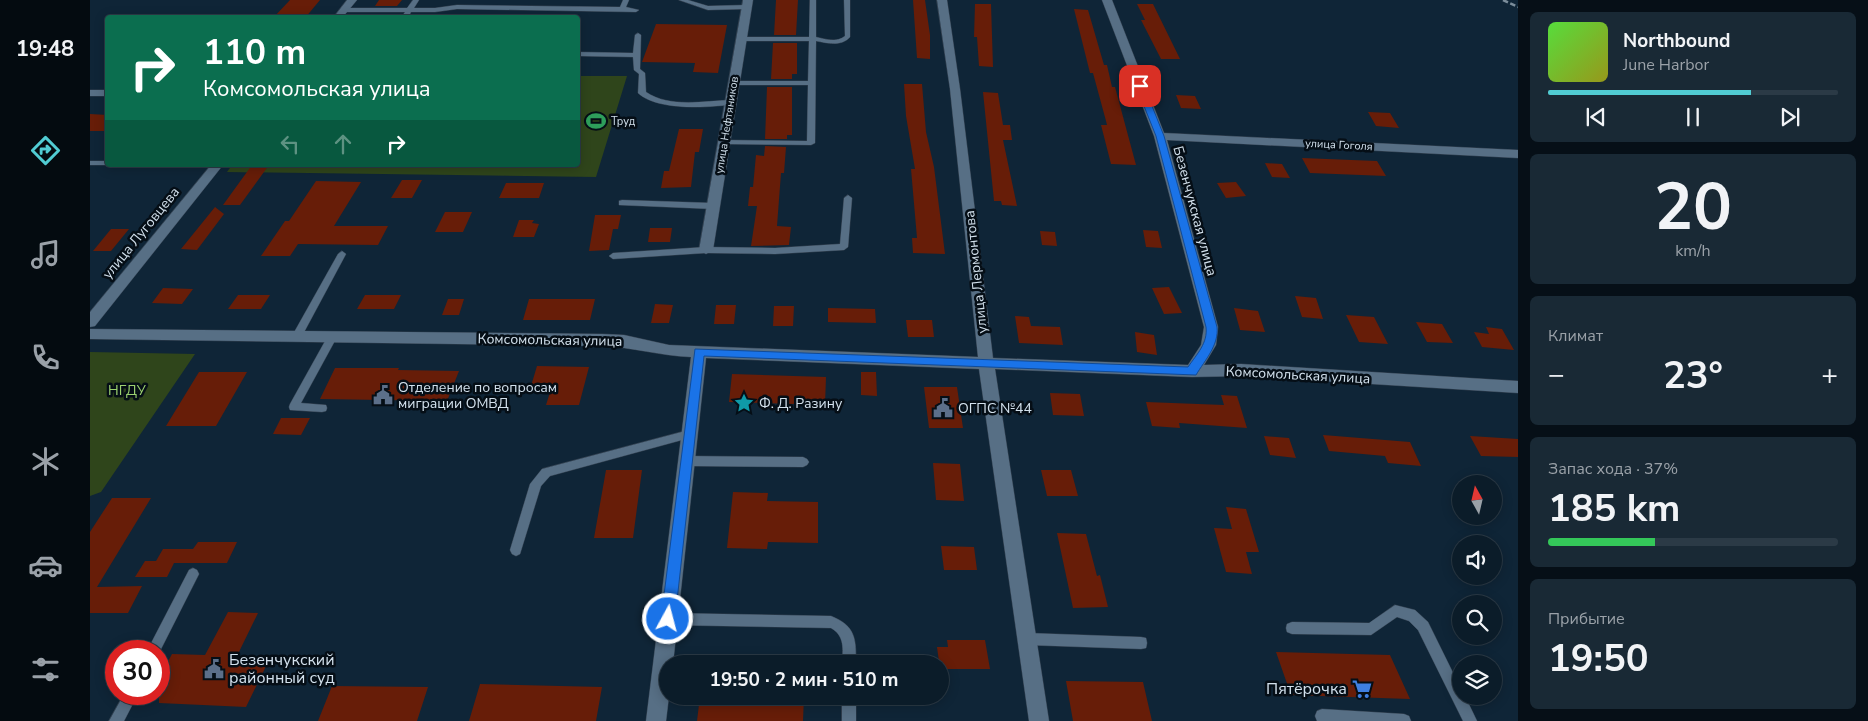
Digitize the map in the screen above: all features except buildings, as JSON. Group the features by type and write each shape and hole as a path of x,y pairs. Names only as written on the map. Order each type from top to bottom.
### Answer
{"street":[{"path":"340,14 352,0"},
{"name":"улица Лермонтова","path":"942,0 956,89 986,362 1039,721"},
{"name":"Безенчукская улица","path":"1108,0 1160,136 1212,327 1209,345 1192,371"},
{"name":"улица Нефтяников","path":"706,250 747,4"},
{"path":"90,93 105,93"},
{"name":"улица Гоголя","path":"1160,136 1518,154"},
{"name":"улица Луговцева","path":"90,322 215,167"},
{"name":"Комсомольская улица","path":"90,334 610,340 624,341 669,351 1192,371 1241,370 1518,387"},
{"path":"656,721 699,352"}],"lane":[{"path":"406,15 416,0"},
{"path":"475,7 480,0"},
{"path":"504,8 508,0"},
{"path":"622,9 626,0"},
{"path":"682,0 708,8 747,4"},
{"path":"724,142 810,143 814,0"},
{"path":"741,38 813,39 833,42 844,40 848,36 847,0"},
{"path":"340,14 475,7 636,10"},
{"path":"444,15 449,8"},
{"path":"638,35 637,70 642,73 642,93 647,98 669,102 730,102"},
{"path":"580,54 636,55"},
{"path":"734,83 812,83"},
{"path":"90,163 105,163"},
{"path":"613,256 706,250 775,251 844,247 848,198"},
{"path":"622,203 713,206"},
{"path":"297,336 342,254"},
{"path":"322,408 294,407 332,337"},
{"path":"516,550 536,484 546,472 689,434"},
{"path":"686,461 804,462"},
{"path":"159,640 193,574"},
{"path":"1292,628 1371,629 1395,611 1407,612 1418,619 1423,626 1470,721"},
{"path":"668,619 831,622 841,625 847,633 848,655"},
{"path":"1027,639 1141,643"},
{"path":"116,721 125,705"},
{"path":"849,705 849,721"},
{"path":"1322,716 1404,721"}],"green space":[{"name":"Труд","path":"580,76 627,76 596,177 227,172 231,167 580,167"},
{"name":"НГДУ","path":"90,352 195,354 101,492 90,496"}],"railway":[{"path":"1503,0 1518,7"}],"place":[{"name":"Труд","path":"596,121"},
{"name":"Отделение по вопросам миграции ОМВД","path":"383,395"},
{"name":"Ф. Д. Разину","path":"744,403"},
{"name":"ОГПС №44","path":"943,408"},
{"name":"Безенчукский районный суд","path":"214,669"},
{"name":"Пятёрочка","path":"1362,689"}],"route":[{"path":"668,619 699,352 1192,371 1209,345 1212,327 1160,136 1140,86"}]}
